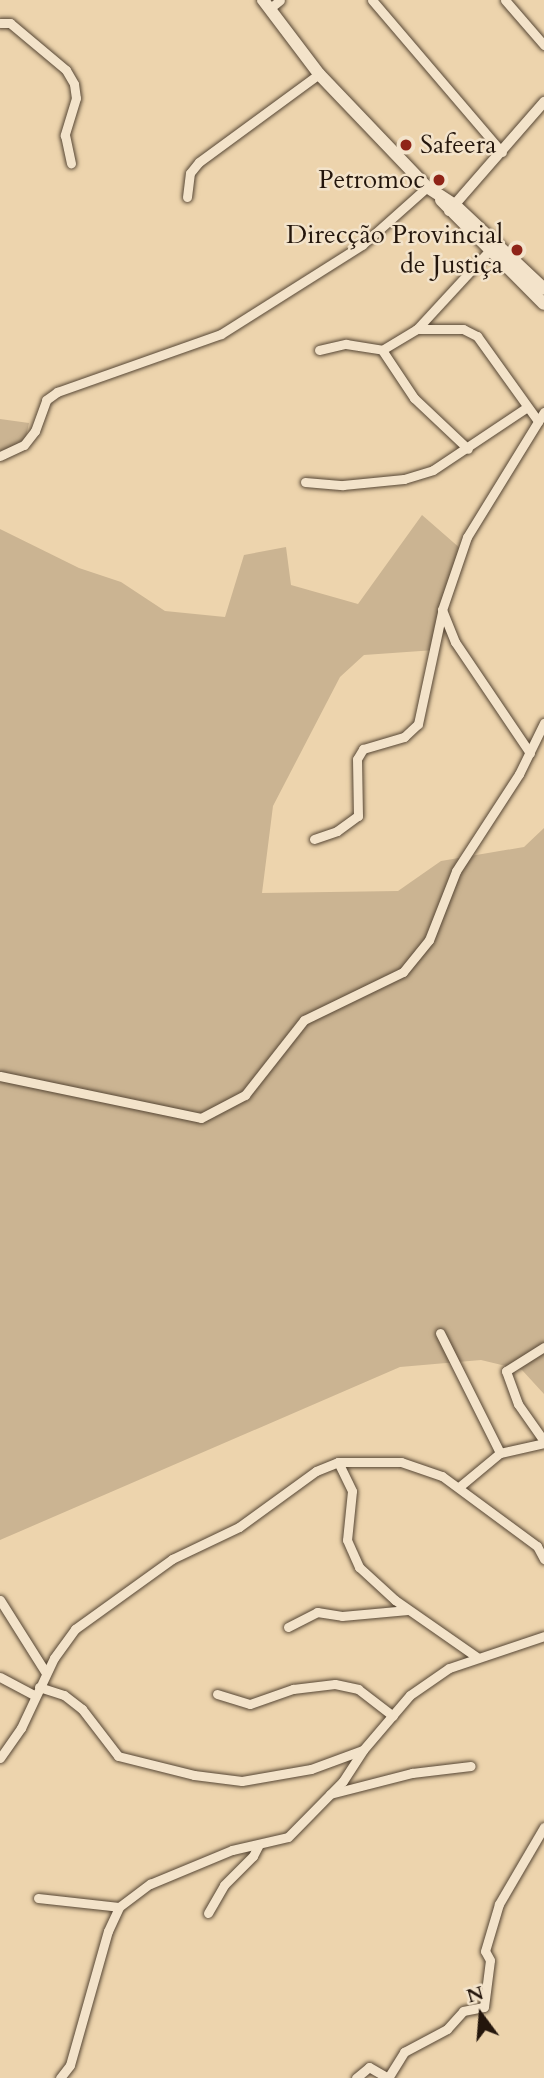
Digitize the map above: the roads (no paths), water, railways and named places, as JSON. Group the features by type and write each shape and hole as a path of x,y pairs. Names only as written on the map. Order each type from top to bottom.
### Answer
{"main road":[{"path":"266,4 319,74 432,191 544,289"},
{"path":"452,208 544,304"}],"street":[{"path":"266,4 280,0"},
{"path":"372,0 502,152"},
{"path":"505,0 544,45"},
{"path":"0,23 10,23 66,71 74,84 76,98 65,135 71,163"},
{"path":"187,197 190,173 199,162 319,74"},
{"path":"452,208 544,103"},
{"path":"0,456 24,445 35,431 46,400 57,392 221,334 362,245 432,191"},
{"path":"319,351 346,344 382,350 417,329 490,250"},
{"path":"417,329 463,329 477,336 538,421"},
{"path":"382,350 414,398 468,449"},
{"path":"305,482 343,485 404,479 433,470 527,407"},
{"path":"314,839 337,831 358,816 357,759 363,749 404,737 418,724 442,610 467,537 544,412"},
{"path":"442,610 455,642 530,753"},
{"path":"0,1076 201,1118 245,1095 304,1020 403,972 429,940 456,871 530,753 544,723"},
{"path":"440,1333 500,1453"},
{"path":"459,1487 500,1453 544,1442 518,1404 506,1371 544,1347"},
{"path":"338,1462 352,1491 346,1540 352,1556 369,1577 408,1610 478,1658"},
{"path":"0,1758 46,1674 75,1629 151,1574 239,1527 316,1471 338,1462 401,1462 459,1487 537,1546 544,1559"},
{"path":"0,1600 46,1674"},
{"path":"288,1627 317,1612 360,1615 408,1610"},
{"path":"60,2078 70,2064 108,1931 119,1907 150,1884 259,1844 288,1837 330,1794 410,1695 449,1668 544,1636"},
{"path":"0,1678 37,1691 64,1695 82,1709 118,1756 194,1775 242,1781 311,1769 363,1750"},
{"path":"217,1694 250,1704 293,1689 335,1684 358,1689 393,1716"},
{"path":"330,1794 412,1773 471,1766"},
{"path":"356,2078 369,2067 388,2078 404,2052 447,2029 463,2011 484,2007 490,1960 485,1951 499,1904 544,1827"},
{"path":"208,1913 223,1885 253,1856 259,1844"},
{"path":"38,1898 119,1907"}],"place":[{"name":"Safeera","path":"406,145"},
{"name":"Petromoc","path":"439,180"},
{"name":"Direcção Provincial de Justiça","path":"517,250"}]}
